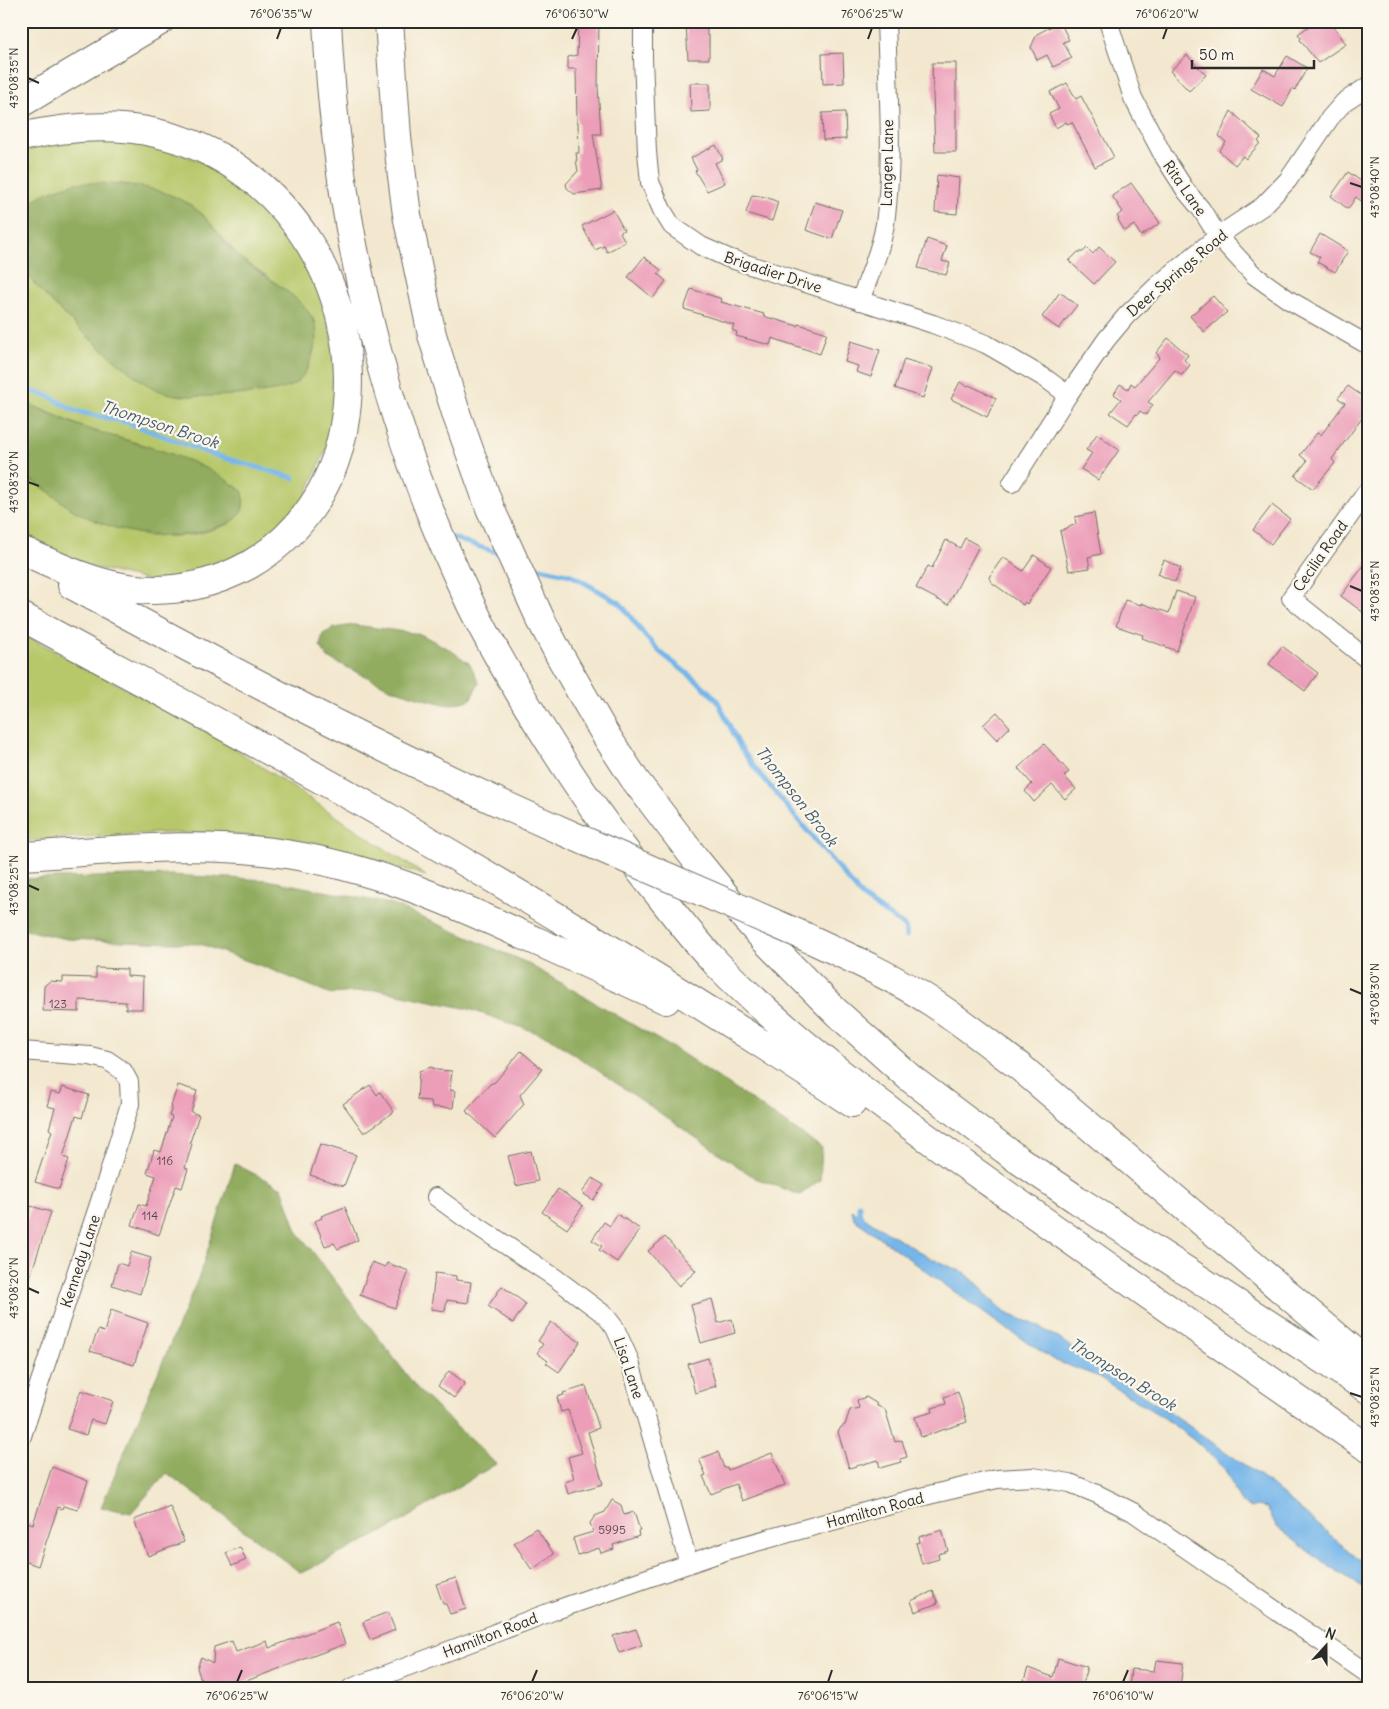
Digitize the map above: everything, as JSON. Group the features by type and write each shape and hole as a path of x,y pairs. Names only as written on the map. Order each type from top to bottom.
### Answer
{"highway":[{"path":"21,104 160,21"},
{"path":"327,21 336,136 349,222 365,304 383,374 416,475 454,569 471,606 503,666 576,783 641,873 715,962 774,1018 887,1110 1218,1345 1368,1448"},
{"path":"389,21 401,175 407,216 422,292 444,376 477,476 540,618 605,734 635,780 728,899 764,939 863,1038 910,1078 1016,1158 1084,1205 1368,1389"},
{"path":"21,137 58,130 90,127 139,130 156,133 191,144 218,157 242,172 284,209 305,236 324,270 342,319 348,384 341,439 323,488 302,521 286,538 268,553 246,566 219,579 186,588 170,590 136,589 97,581 21,550"},
{"path":"21,558 213,661 322,717 482,795 840,952 932,1002 991,1044 1027,1073 1368,1363"},
{"path":"21,616 391,819 652,974 766,1045 1218,1345"},
{"path":"21,856 180,847 212,847 285,854 358,870 398,882 475,913 766,1045"}],"street":[{"name":"Brigadier Drive","path":"643,21 643,69 650,182 662,210 672,226 701,246 728,258 933,324 986,344 1045,378 1068,395"},
{"name":"Langen Lane","path":"860,301 876,256 884,226 890,167 886,21"},
{"name":"Rita Lane","path":"1108,21 1132,98 1163,155 1218,236 1254,275 1289,300 1368,345"},
{"name":"Deer Springs Road","path":"1012,483 1068,395 1106,340 1126,316 1158,285 1218,236 1262,206 1288,180 1330,118 1344,102 1368,86"},
{"name":"Cecilia Road","path":"1368,490 1291,598 1368,660"},
{"name":"Kennedy Lane","path":"21,1051 90,1056 108,1060 123,1071 129,1082 130,1104 103,1192 21,1439"},
{"name":"Lisa Lane","path":"436,1197 554,1277 605,1315 615,1328 629,1359 689,1564"},
{"name":"Hamilton Road","path":"351,1688 553,1612 731,1549 912,1499 997,1479 1033,1477 1070,1483 1133,1512 1368,1674"}],"green space":[{"path":"120,140 147,144 198,160 221,172 255,198 287,232 322,291 338,374 331,438 306,495 276,533 238,557 194,574 151,581 83,565 21,532 21,476 38,484 74,510 146,536 180,536 201,533 229,524 154,448 90,430 29,404 21,403 21,264 53,303 77,327 102,349 157,390 312,357 317,338 315,321 267,276 240,258 202,214 186,202 164,193 138,186 111,183 35,199 21,216 21,149 64,142"},
{"path":"76,183 132,185 159,191 193,207 208,221 241,259 292,295 309,312 316,325 317,332 312,356 305,373 296,383 279,390 225,396 187,396 158,390 128,371 43,294 21,263 21,219 26,208 45,194"},
{"path":"21,403 29,404 84,428 151,447 209,470 243,492 242,511 231,522 218,527 200,532 163,536 127,531 109,526 75,511 38,484 21,476"},
{"path":"354,625 420,634 449,649 470,664 479,683 470,700 448,705 424,699 390,688 328,658 320,646 323,634 334,628"},
{"path":"21,633 217,737 426,876 335,850 265,837 214,833 159,833 21,841"},
{"path":"170,875 267,880 391,904 525,962 683,1054 822,1148 820,1180 800,1195 755,1178 549,1037 469,1009 379,990 331,994 200,944 67,939 21,929 21,879"},
{"path":"235,1164 282,1188 297,1231 419,1391 496,1464 387,1530 301,1573 167,1473 131,1513 101,1507 200,1274"}],"water":[{"path":"852,1210 928,1257 965,1273 1006,1313 1036,1325 1063,1341 1091,1363 1172,1414 1260,1476 1368,1567 1368,1590 1321,1561 1277,1527 1267,1508 1257,1506 1251,1508 1241,1502 1224,1468 1199,1444 1164,1418 1097,1376 1056,1361 1002,1326 854,1219"}],"building":[{"path":"578,21 599,21 598,87 601,134 593,134 602,190 574,194 567,188 566,184 578,171 576,153 579,153 576,69 568,69 568,57 577,55"},
{"path":"1316,21 1330,21 1346,44 1318,63 1300,40 1301,38 1298,34"},
{"path":"1060,22 1069,40 1063,42 1072,58 1053,67 1047,55 1037,60 1031,47 1037,34"},
{"path":"686,23 707,23 709,59 688,59"},
{"path":"843,53 844,83 823,84 822,54"},
{"path":"1187,55 1206,75 1189,91 1170,71"},
{"path":"1287,56 1307,68 1283,107 1251,89 1263,69 1275,76"},
{"path":"932,63 956,63 956,152 935,152"},
{"path":"690,83 710,83 710,111 691,112"},
{"path":"1067,83 1076,99 1081,96 1114,157 1095,167 1072,122 1067,124 1066,122 1056,128 1049,114 1059,109 1050,92"},
{"path":"1231,111 1261,138 1258,141 1260,143 1246,159 1243,156 1235,165 1219,151 1226,142 1219,136"},
{"path":"845,112 846,139 823,140 822,113"},
{"path":"716,145 723,159 715,163 725,183 707,191 695,171 697,170 691,158"},
{"path":"1348,172 1368,186 1368,206 1356,197 1348,209 1331,196"},
{"path":"937,175 959,178 957,214 935,212"},
{"path":"1131,183 1160,223 1141,236 1134,225 1125,231 1117,216 1123,212 1112,196"},
{"path":"752,195 766,197 778,202 772,221 746,213"},
{"path":"815,202 842,210 832,239 806,230"},
{"path":"613,210 624,230 620,232 625,242 607,252 604,246 595,250 582,226"},
{"path":"1320,234 1348,251 1335,272 1317,262 1320,257 1310,252"},
{"path":"927,239 947,246 942,261 950,263 946,275 918,268"},
{"path":"1099,247 1115,262 1094,284 1069,261 1078,252 1083,252 1087,248 1093,254"},
{"path":"644,257 661,270 658,274 666,281 653,298 628,277"},
{"path":"691,289 722,299 721,302 764,314 763,316 798,326 799,324 827,333 820,354 772,338 770,345 736,336 737,332 732,330 734,325 684,309"},
{"path":"1060,292 1077,305 1059,329 1042,317"},
{"path":"1213,296 1227,312 1204,332 1190,316"},
{"path":"1168,338 1188,355 1184,360 1190,365 1182,375 1175,370 1148,402 1153,405 1146,415 1140,411 1128,425 1110,413 1121,399 1114,394 1120,384 1128,389 1131,383 1135,386 1160,357 1156,353"},
{"path":"851,341 880,350 871,377 856,372 858,366 845,362"},
{"path":"904,359 933,368 923,398 895,388"},
{"path":"960,382 996,398 987,417 951,399"},
{"path":"1348,386 1368,400 1368,410 1332,459 1335,463 1313,489 1295,476 1307,461 1300,455 1317,433 1321,435 1345,403 1338,398"},
{"path":"1097,434 1119,450 1098,480 1081,469 1092,453 1086,450"},
{"path":"1272,505 1290,519 1271,544 1253,530"},
{"path":"1094,513 1101,554 1088,557 1090,568 1069,571 1060,531 1076,524 1075,517"},
{"path":"965,538 979,546 948,605 916,588 928,566 932,568 946,540 960,548"},
{"path":"1034,555 1051,567 1027,604 1025,602 1023,605 991,582 989,577 1003,557 1023,571"},
{"path":"1164,560 1181,568 1175,582 1158,574"},
{"path":"1368,560 1368,616 1341,596"},
{"path":"1176,591 1195,597 1177,651 1142,638 1143,635 1116,626 1125,600 1141,605 1141,603 1169,613"},
{"path":"1282,646 1318,673 1305,691 1269,664"},
{"path":"997,712 1010,727 997,740 983,725"},
{"path":"1044,744 1069,772 1064,776 1076,789 1065,799 1052,785 1034,802 1025,791 1032,784 1018,768"},
{"path":"96,968 127,969 127,976 143,977 142,1009 126,1009 126,1002 79,1000 79,1012 43,1011 44,986 50,981 63,982 63,977 96,978"},
{"path":"521,1051 542,1069 520,1095 524,1104 495,1138 466,1111 490,1084 495,1082"},
{"path":"431,1067 437,1070 452,1071 450,1090 455,1091 453,1108 432,1107 431,1101 417,1100 419,1071"},
{"path":"178,1085 197,1091 191,1112 199,1115 190,1142 192,1144 185,1168 188,1169 182,1188 176,1186 159,1235 132,1225 139,1204 146,1206 156,1176 147,1173 154,1150 161,1152 172,1117 169,1116"},
{"path":"370,1085 377,1095 380,1092 394,1112 364,1133 343,1104"},
{"path":"63,1087 89,1095 82,1118 76,1116 63,1157 69,1159 59,1189 35,1182 52,1131 49,1129 55,1108 47,1106 51,1092 60,1094"},
{"path":"320,1144 356,1155 344,1186 310,1175"},
{"path":"531,1151 538,1181 516,1186 508,1156"},
{"path":"592,1178 604,1185 593,1200 582,1193"},
{"path":"558,1189 583,1206 567,1229 542,1212"},
{"path":"31,1206 51,1212 24,1296 21,1295 21,1238"},
{"path":"345,1207 358,1240 338,1249 334,1243 325,1246 315,1221 322,1218 321,1216"},
{"path":"617,1214 640,1229 617,1262 599,1250 602,1246 592,1240 604,1222 610,1226"},
{"path":"665,1237 696,1271 679,1286 648,1251"},
{"path":"131,1252 151,1258 140,1294 112,1285 118,1263 127,1266"},
{"path":"372,1262 385,1267 387,1263 409,1271 395,1308 360,1295"},
{"path":"435,1273 456,1276 456,1280 471,1282 468,1303 447,1300 445,1311 431,1309"},
{"path":"502,1286 526,1304 513,1323 488,1306"},
{"path":"712,1299 718,1323 732,1319 735,1333 701,1343 691,1305"},
{"path":"111,1310 148,1323 134,1365 90,1351 98,1330 104,1332"},
{"path":"551,1322 580,1342 559,1372 546,1363 548,1361 537,1353 543,1344 538,1341"},
{"path":"708,1358 716,1386 695,1393 688,1364"},
{"path":"449,1371 465,1383 454,1398 438,1386"},
{"path":"586,1386 599,1428 588,1432 603,1484 568,1494 565,1482 574,1479 568,1457 582,1453 568,1410 561,1412 557,1397 564,1395 563,1393"},
{"path":"81,1390 113,1401 105,1424 91,1420 86,1435 67,1429"},
{"path":"958,1392 967,1422 921,1437 915,1417 933,1412 932,1408 946,1404 944,1397"},
{"path":"866,1397 876,1403 877,1406 885,1409 895,1442 902,1440 907,1457 900,1459 901,1462 880,1468 878,1460 849,1468 838,1432 845,1425 850,1410 859,1408 857,1400"},
{"path":"718,1452 724,1468 727,1467 728,1470 772,1453 785,1485 742,1501 736,1484 711,1494 703,1476 706,1475 699,1459"},
{"path":"52,1467 88,1481 78,1510 63,1506 62,1509 58,1507 38,1566 21,1560 21,1543 28,1522 33,1524"},
{"path":"612,1500 621,1505 624,1515 634,1512 640,1531 638,1531 639,1536 613,1545 614,1549 601,1553 599,1548 578,1555 573,1538 593,1532 590,1523 595,1516 605,1512"},
{"path":"170,1506 184,1542 148,1556 134,1520"},
{"path":"536,1528 554,1554 532,1570 514,1543"},
{"path":"942,1530 948,1551 938,1554 939,1559 922,1564 916,1543 920,1542 919,1537"},
{"path":"240,1547 246,1560 232,1566 226,1553"},
{"path":"456,1578 466,1609 450,1614 446,1604 443,1604 436,1584"},
{"path":"933,1591 938,1603 915,1612 911,1601"},
{"path":"388,1612 395,1630 370,1640 363,1622"},
{"path":"337,1622 345,1644 237,1684 238,1688 204,1688 197,1668 201,1657 213,1663 214,1647 232,1641 236,1652 267,1641 269,1648"},
{"path":"636,1629 642,1645 619,1653 613,1636"},
{"path":"1058,1658 1087,1667 1081,1688 1045,1688 1024,1680 1028,1668 1053,1677"},
{"path":"1156,1660 1183,1663 1180,1688 1129,1688 1131,1669 1154,1671"}],"waterway":[{"name":"Thompson Brook","path":"21,388 49,396 75,411 126,422 211,454 294,478"},
{"name":"Thompson Brook","path":"450,537 501,554"},
{"name":"Thompson Brook","path":"527,565 571,575 620,603 645,636 660,652 703,686 717,700 740,747 754,767 864,899 903,925 906,930 906,936"},
{"name":"Thompson Brook","path":"859,1205 863,1221"}]}
